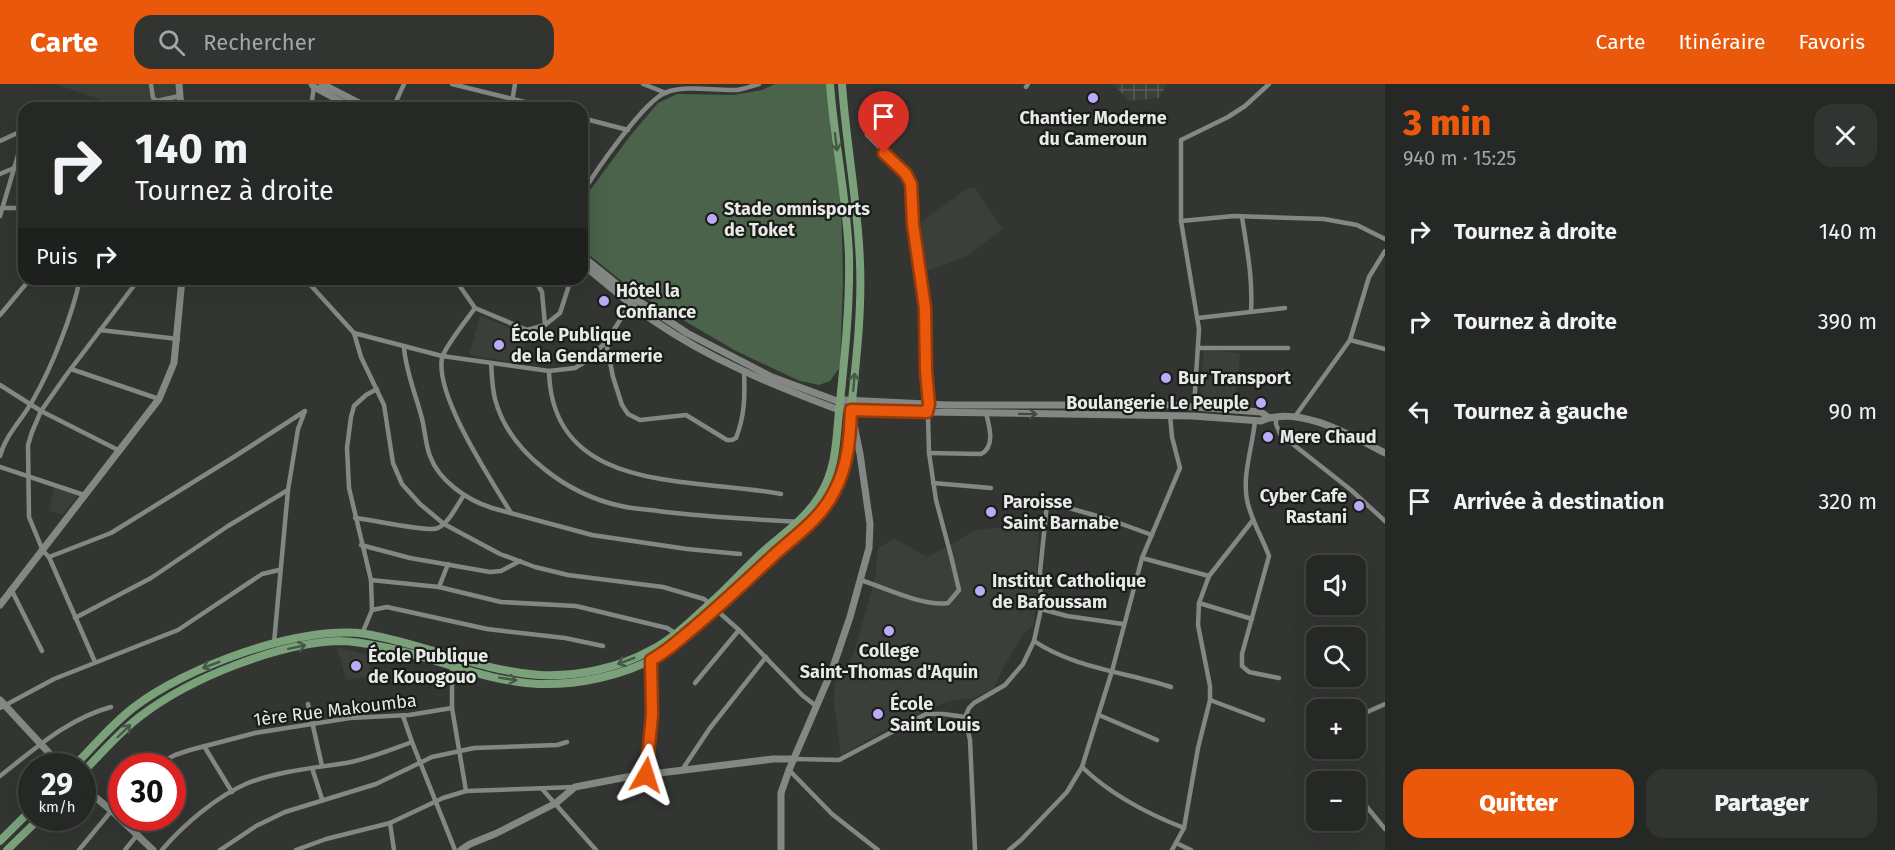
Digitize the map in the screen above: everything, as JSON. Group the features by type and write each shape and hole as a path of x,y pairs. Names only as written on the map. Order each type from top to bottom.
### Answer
{"main road":[{"path":"96,759 135,721 172,695 304,637 333,633 363,634 452,661 497,678 538,684 574,682 608,676 651,660 669,648 713,606 765,550 813,506 828,480 833,465 846,351 849,254 830,84"},
{"path":"87,753 120,719 163,688 202,669 275,648 339,641 360,642 452,661 541,675 596,670 652,650 713,606 813,522 836,490 849,448 858,325 860,266 858,222 842,84"},
{"path":"0,842 18,823"},
{"path":"7,850 27,831"}],"street":[{"path":"151,84 153,98 157,101 179,96"},
{"path":"179,84 180,102"},
{"path":"322,84 357,102"},
{"path":"396,102 404,84"},
{"path":"452,84 525,102"},
{"path":"512,102 515,84"},
{"path":"643,84 666,93"},
{"path":"589,182 628,130 653,102 666,93 693,89 739,90 759,84"},
{"path":"1193,416 1199,348 1198,318 1182,221 1181,140 1228,117 1245,106 1269,84"},
{"path":"312,102 314,85 343,102"},
{"path":"588,120 628,130"},
{"path":"0,141 18,133"},
{"path":"861,580 941,604 948,603 959,590 933,483 929,453 925,308 913,224 911,184 906,174 867,135"},
{"path":"0,216 18,155"},
{"path":"0,174 14,168"},
{"path":"2,208 18,208"},
{"path":"1182,221 1225,217 1339,220 1357,225 1385,239"},
{"path":"1242,217 1250,265 1251,311"},
{"path":"1296,416 1350,340 1369,277 1385,250"},
{"path":"588,261 632,301 730,356 840,406"},
{"path":"588,268 684,340 744,371 840,406"},
{"path":"0,315 25,285"},
{"path":"0,456 12,429 30,405 64,330 78,285"},
{"path":"95,662 29,517 28,445 41,411 135,285"},
{"path":"46,554 84,495 159,399 174,363 182,285"},
{"path":"310,285 354,333 361,357 384,405 393,463 402,484 420,504 444,524 500,554 568,575 663,587 704,599 739,630 801,695 816,706"},
{"path":"459,285 475,308 526,330 545,325 560,313 569,285"},
{"path":"538,285 542,292 545,325"},
{"path":"354,333 404,348 442,356 549,370 575,368 597,352 606,342 632,301"},
{"path":"475,308 442,356 442,377 453,412 511,513"},
{"path":"1198,318 1285,308"},
{"path":"100,330 178,339"},
{"path":"1350,340 1385,349"},
{"path":"606,342 613,377 622,405 628,414 640,420 686,415 727,440 736,438 743,419 744,371"},
{"path":"404,348 407,367 426,431 429,455 443,476 464,495 478,503 592,535 740,554"},
{"path":"1199,348 1288,348"},
{"path":"491,363 492,388 500,414 521,446 534,460 564,483 621,506 694,515 798,522"},
{"path":"71,369 159,399"},
{"path":"549,370 552,404 559,420 575,442 595,458 627,472 653,478 782,494"},
{"path":"0,385 30,405 120,451"},
{"path":"360,642 372,610 371,580 355,518 347,460 354,406 377,389"},
{"path":"840,406 845,400 852,406 927,412 1193,416 1261,421 1272,417 1296,416 1358,439 1385,453"},
{"path":"852,406 1134,404 1261,412 1272,417 1281,434 1351,490 1385,521"},
{"path":"781,850 780,802 789,770 832,670 869,548 870,535 852,406"},
{"path":"0,605 27,568 46,554 111,533 305,411 298,429 288,490 279,570 275,648"},
{"path":"929,453 981,454 986,452 990,436 986,412"},
{"path":"1009,850 1016,848 1067,792 1082,766 1112,671 1142,558 1180,468 1172,437 1170,416"},
{"path":"1255,420 1246,498 1269,556 1242,654 1242,666 1249,672 1279,678"},
{"path":"0,467 84,495"},
{"path":"933,483 991,488"},
{"path":"75,618 151,578 228,526 288,490"},
{"path":"355,518 436,530 444,524 464,495"},
{"path":"975,850 970,740 964,717 974,703 1005,685 1023,664 1034,641 1041,609 1040,572 1045,510 1048,502 1108,519 1152,535"},
{"path":"1172,850 1184,828 1198,748 1210,700 1210,686 1198,625 1199,603 1209,576 1253,520"},
{"path":"362,545 410,558 495,572 520,561"},
{"path":"1142,558 1209,576"},
{"path":"440,587 448,564"},
{"path":"50,753 1,704 54,679 178,630 262,574 279,570"},
{"path":"371,580 440,587 501,602 576,606 667,628 675,633"},
{"path":"11,589 42,651"},
{"path":"1199,603 1252,619"},
{"path":"372,610 387,607 487,629 565,638 603,646"},
{"path":"1041,609 1067,616 1123,624"},
{"path":"694,683 739,630"},
{"path":"1034,641 1063,656 1097,668 1136,676 1171,687"},
{"path":"682,770 710,728 766,657"},
{"path":"646,775 652,715 651,660"},
{"path":"452,661 452,708 466,791"},
{"path":"1210,700 1263,720"},
{"path":"308,704 322,766"},
{"path":"1366,713 1385,704"},
{"path":"0,776 41,743 76,720 111,707"},
{"name":"1ère Rue Makoumba","path":"181,753 255,733 350,718 404,716 452,708"},
{"path":"296,850 326,839 390,823 435,801 466,791 543,790 574,787 646,775 773,759 839,760 926,714 964,717"},
{"path":"1099,715 1157,740"},
{"path":"404,716 455,850"},
{"path":"162,850 193,818 232,792 256,780 375,756 412,742"},
{"path":"220,850 236,838 274,817 376,784 438,755 460,750 557,745 567,742"},
{"path":"204,746 232,792"},
{"path":"1082,766 1090,775 1121,796 1157,817 1184,828"},
{"path":"312,768 322,800"},
{"path":"789,770 832,814 878,850"},
{"path":"460,850 556,803 574,787"},
{"path":"543,790 596,850"},
{"path":"96,798 108,808"},
{"path":"1366,806 1385,829"},
{"path":"80,850 108,816"},
{"path":"390,823 394,850"},
{"path":"135,831 153,850"},
{"path":"125,850 138,834"},
{"path":"1176,843 1191,850"}],"shaded area":[{"path":"55,84 176,84 178,102 108,102"},
{"path":"1113,84 1167,84 1159,98 1129,101"},
{"path":"968,188 974,188 1003,229 967,256 927,271 921,222"},
{"name":"École Publique de la Gendarmerie","path":"480,316 527,335 520,363 469,355"},
{"path":"1204,350 1240,353 1235,402 1200,397"},
{"path":"54,487 78,495 63,514 49,511"},
{"path":"1039,524 1034,625 1023,635 993,690 973,698 949,701 897,723 841,756 834,704 835,683 853,655 875,578 878,548 894,539 928,557 976,530"},
{"name":"École Publique de Kouogouo","path":"337,647 368,655 371,676 346,680"}],"green space":[{"name":"Stade omnisports de Toket","path":"775,84 828,84 831,134 841,200 843,282 840,367 830,381 819,385 800,381 736,351 635,292 588,254 588,193 630,136 658,103 677,94 733,95 762,90"}],"place":[{"name":"Chantier Moderne du Cameroun","path":"1093,98"},
{"name":"Stade omnisports de Toket","path":"712,219"},
{"name":"Hôtel la Confiance","path":"604,301"},
{"name":"École Publique de la Gendarmerie","path":"499,345"},
{"name":"Bur Transport","path":"1166,378"},
{"name":"Boulangerie Le Peuple","path":"1261,403"},
{"name":"Mere Chaud","path":"1268,437"},
{"name":"Cyber Cafe Rastani","path":"1359,506"},
{"name":"Paroisse Saint Barnabe","path":"991,512"},
{"name":"Institut Catholique de Bafoussam","path":"980,591"},
{"name":"College Saint-Thomas d'Aquin","path":"889,631"},
{"name":"École Publique de Kouogouo","path":"356,666"},
{"name":"École Saint Louis","path":"878,714"}],"route":[{"path":"646,775 652,715 651,660 717,609 813,522 836,490 844,467 849,448 851,410 927,412 929,404 925,308 913,224 911,184 896,162 884,153"}]}
